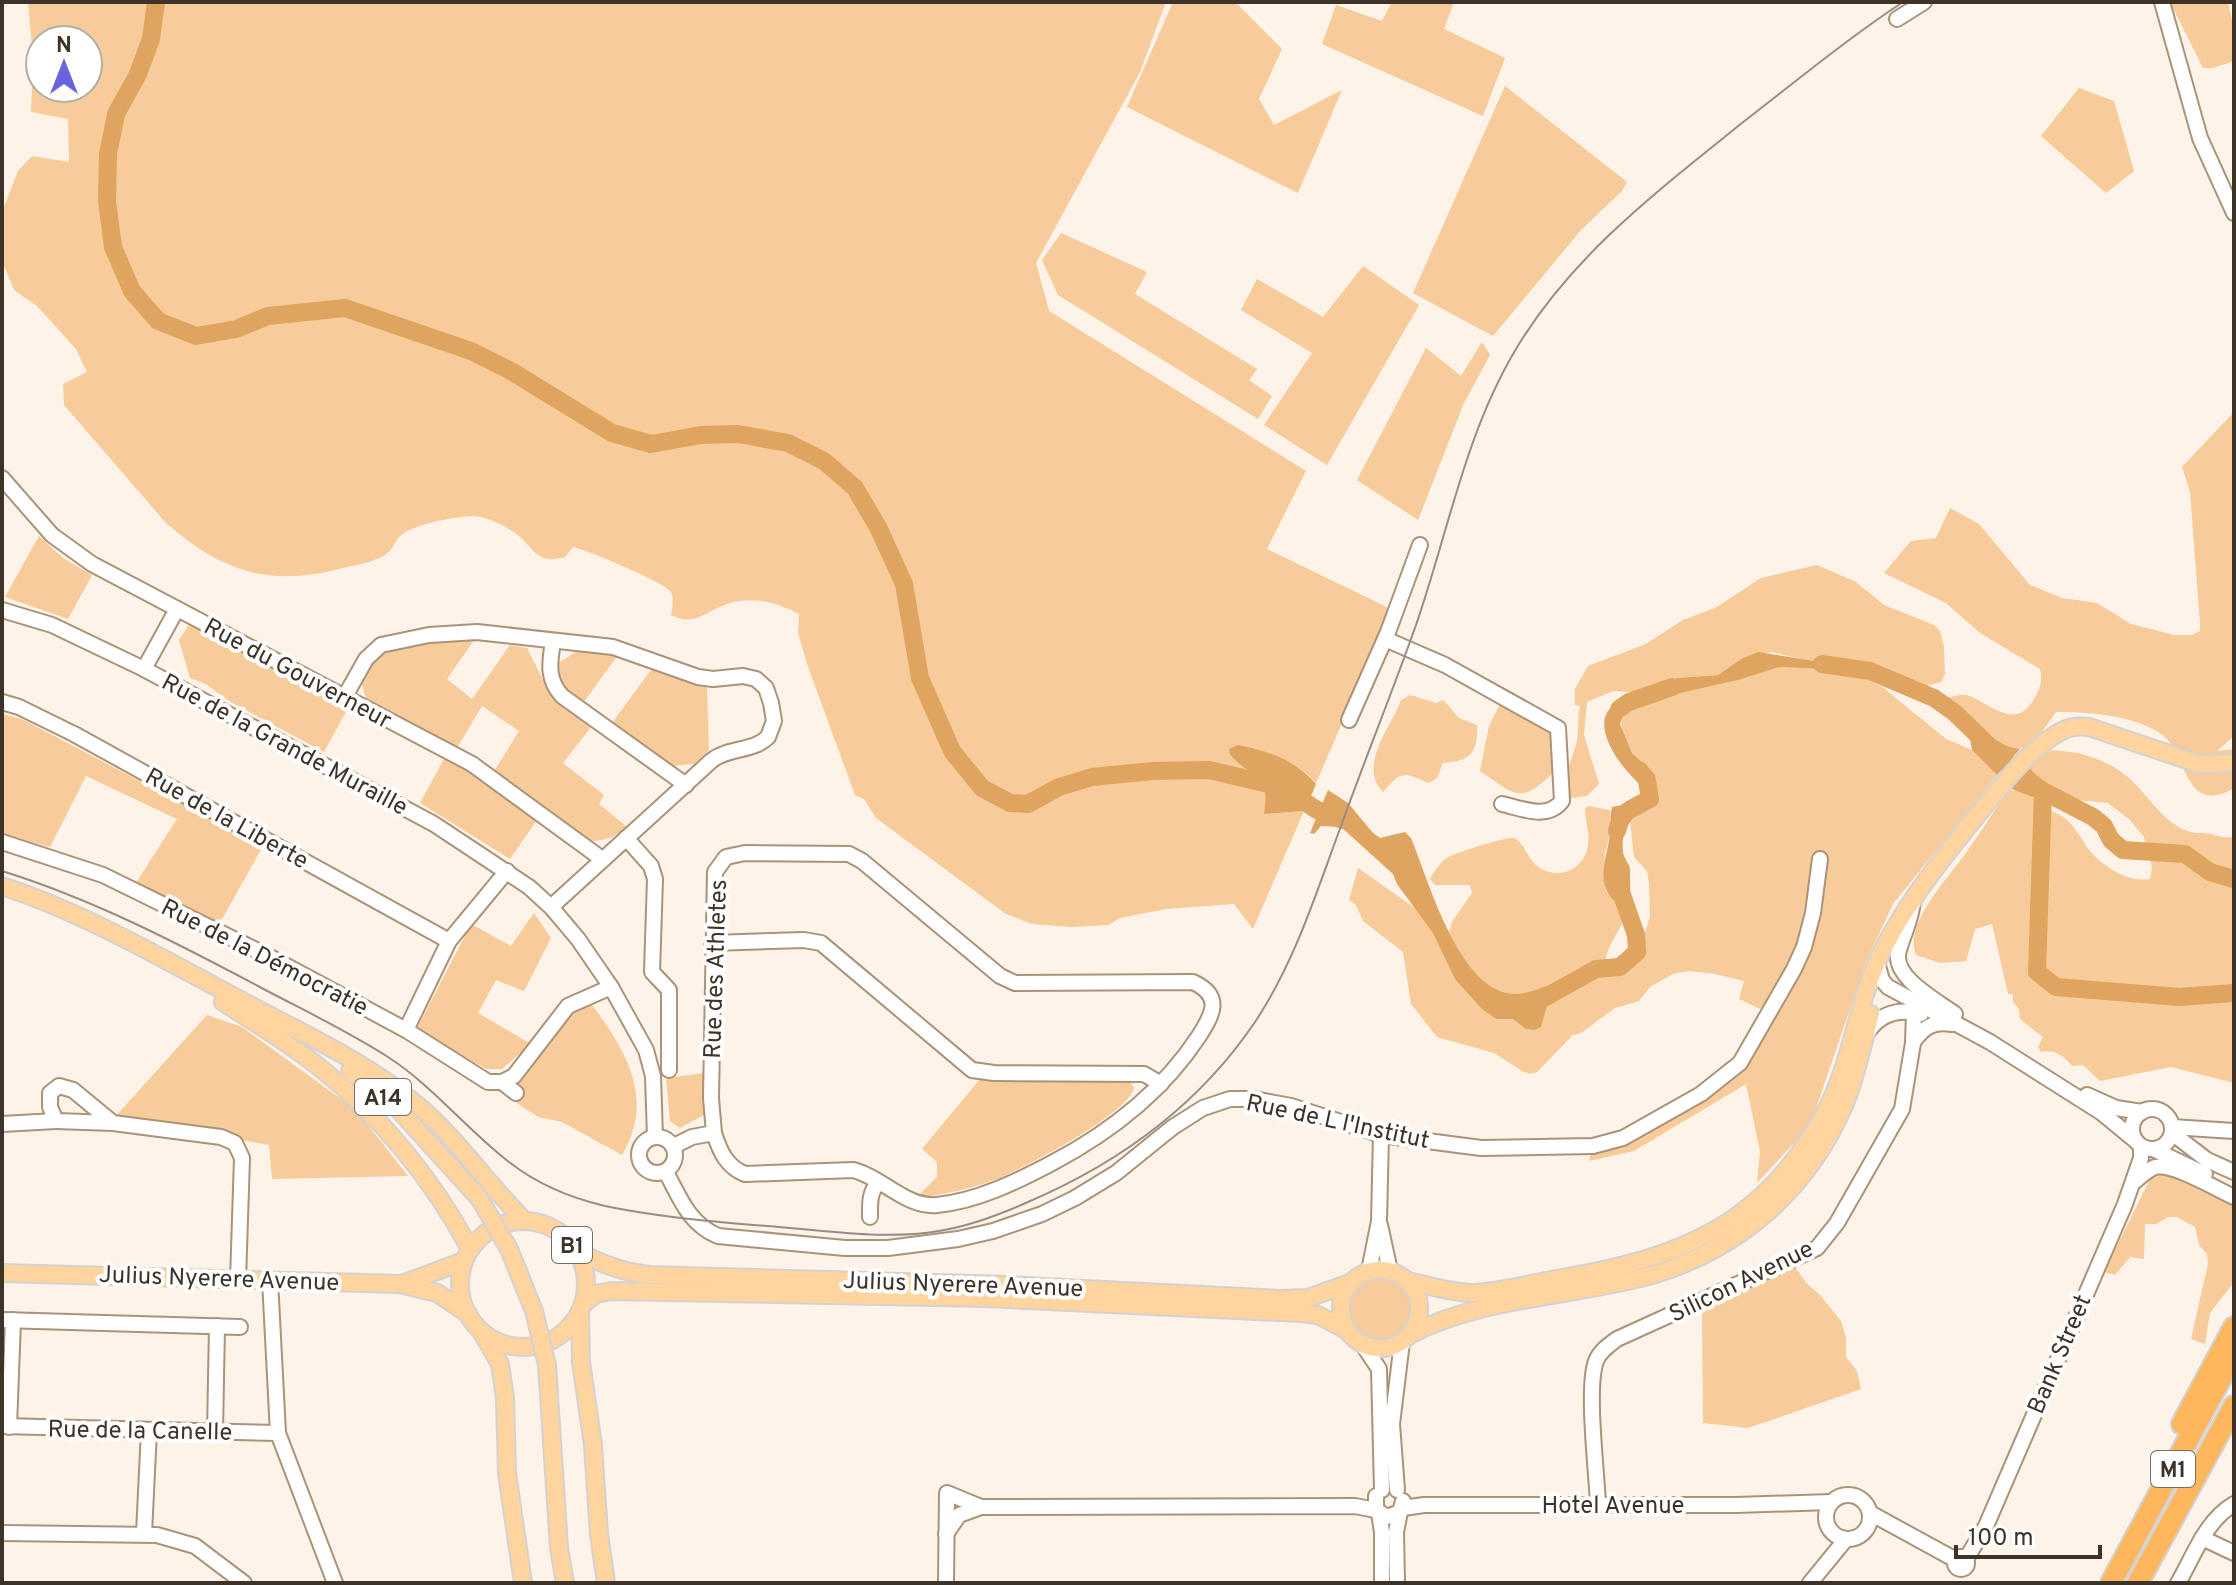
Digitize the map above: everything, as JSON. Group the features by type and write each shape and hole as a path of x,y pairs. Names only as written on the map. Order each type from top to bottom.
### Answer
{"highway":[{"path":"2162,1489 2174,1438 2234,1327"},
{"name":"M1","path":"2111,1583 2234,1354"},
{"name":"M1","path":"2138,1583 2234,1406"},
{"path":"2167,1530 2234,1429"}],"main road":[{"path":"1407,1281 1472,1293 1579,1275 1662,1256 1725,1225 1775,1185 1815,1131 1835,1091 1877,963 1913,900 1936,866 1998,791 2036,751 2061,731 2077,726 2089,727 2199,764 2234,763"},
{"name":"A14","path":"2,886 49,902 270,1016 399,1110 479,1198 509,1249 534,1311 547,1365 558,1533 565,1583"},
{"path":"1363,1345 1376,1349 1390,1348 1440,1319 1656,1274 1751,1228 1773,1208 1821,1149 1844,1106 1883,967 1913,900"},
{"path":"147,950 319,1067 383,1125 438,1196 467,1255"},
{"path":"270,1016 363,1068 417,1105 476,1164 525,1221"},
{"name":"Julius Nyerere Avenue","path":"1346,1330 1318,1315 1301,1313 985,1298 611,1291 596,1294 569,1328 554,1339 535,1346 516,1347 497,1342 481,1331 468,1314 461,1297 460,1279 467,1255 485,1234 504,1224 525,1221 560,1232 577,1251 606,1266 627,1273 649,1275 1008,1285 1296,1299 1320,1295 1350,1283"},
{"name":"B1","path":"577,1251 585,1268 587,1286 582,1308"},
{"name":"Julius Nyerere Avenue","path":"400,1284 467,1255"},
{"name":"Julius Nyerere Avenue","path":"2,1270 400,1284 437,1293 468,1314"},
{"path":"1369,1271 1390,1271 1415,1290 1420,1313 1406,1338"},
{"name":"B1","path":"1350,1283 1369,1271"},
{"path":"2,1279 35,1273"},
{"path":"1346,1330 1340,1306 1350,1283"},
{"path":"582,1308 581,1362 593,1445 606,1583"},
{"name":"B1","path":"1346,1330 1363,1345"},
{"path":"481,1331 500,1364 505,1398 507,1473 523,1583"},
{"path":"507,1473 503,1498 515,1583"},
{"path":"597,1583 599,1534"}],"street":[{"path":"1897,19 1924,2"},
{"path":"2162,2 2200,138 2234,213"},
{"name":"Rue du Gouverneur","path":"5,488 71,550 472,764 602,859"},
{"path":"1349,720 1385,639 1420,545"},
{"path":"144,669 177,609"},
{"name":"Rue de la Grande Muraille","path":"2,610 52,625 144,669 434,824 507,871 551,907 611,987 646,1050 653,1076 655,1137"},
{"path":"344,698 366,659 381,645 463,631 613,647 698,677 743,676 762,683 769,694 774,715 773,728 768,737 754,747 718,756 551,907"},
{"path":"1385,639 1445,665 1558,728 1562,801 1555,809 1545,813 1502,804"},
{"path":"553,641 549,666 554,687 562,696 686,785"},
{"name":"Rue de la Liberte","path":"2,702 74,734 449,941"},
{"path":"626,838 651,866 655,879 652,972 669,990 669,1070"},
{"name":"Rue de la Démocratie","path":"2,842 103,875 266,955 406,1030 488,1082 502,1082 516,1093"},
{"name":"Rue des Athletes","path":"745,853 849,854 862,861 1000,976 1015,983 1193,982 1204,987 1213,1006 1211,1016 1186,1055 1161,1084 1117,1122 1053,1163 965,1201 932,1206 916,1202 853,1170 745,1174 734,1169 723,1156 714,1133 711,1098 715,872 726,857 745,853"},
{"name":"Rue de L l'Institut","path":"666,1172 690,1218 718,1236 845,1248 888,1248 958,1239 1042,1214 1116,1173 1173,1127 1203,1108 1230,1099 1253,1099 1291,1106 1381,1135 1481,1148 1593,1146 1623,1138 1701,1094 1740,1063 1794,969 1813,913 1820,859"},
{"path":"406,1030 449,941 507,871"},
{"path":"1913,900 1912,919 1898,953 1898,966 1904,976 1960,1022"},
{"path":"712,943 804,940 821,943 972,1070 994,1073 1144,1074 1161,1084"},
{"path":"1877,963 1882,980 1888,987 1960,1022 2086,1095 2116,1108 2161,1111 2172,1130 2207,1160 2234,1172"},
{"path":"1872,980 1876,974 1886,973 2102,1113 2145,1146 2234,1189"},
{"path":"502,1082 514,1076 568,1006 611,987"},
{"path":"1864,1038 1873,1024 1894,1011 1960,1022"},
{"name":"Silicon Avenue","path":"1598,1506 1593,1396 1597,1359 1617,1339 1817,1248 1837,1223 1902,1109 1913,1043 1914,1012"},
{"path":"1913,1043 1922,1029 1929,1025 1960,1022"},
{"path":"56,1121 50,1107 50,1093 59,1086 73,1090 113,1123"},
{"path":"2142,1112 2133,1122 2132,1129 2145,1146"},
{"path":"2,1124 56,1121 113,1123 221,1137 235,1143 242,1158 238,1280"},
{"path":"2145,1146 2165,1144 2172,1130"},
{"path":"2172,1130 2234,1131"},
{"path":"674,1146 692,1137 714,1133"},
{"path":"1369,1271 1379,1221 1381,1135"},
{"path":"655,1137 665,1138 674,1146 674,1163 666,1172 655,1173 641,1165 641,1147 655,1137"},
{"name":"Bank Street","path":"1891,1525 1961,1559 1986,1526 2133,1183 2145,1146"},
{"path":"2133,1183 2148,1170 2160,1166 2234,1197"},
{"path":"870,1217 870,1198 879,1182"},
{"path":"1379,1221 1390,1271"},
{"path":"270,1280 278,1433 331,1582"},
{"path":"6,1427 7,1320 240,1327"},
{"path":"215,1432 217,1326"},
{"path":"1382,1583 1382,1532 1389,1502 1392,1424 1406,1338"},
{"path":"1363,1345 1379,1369 1389,1502 1396,1532 1397,1583"},
{"name":"Rue de la Canelle","path":"6,1427 278,1433"},
{"path":"144,1534 149,1430"},
{"name":"Hotel Avenue","path":"946,1534 947,1493 981,1507 1355,1506 1389,1502 1598,1506 1831,1502"},
{"path":"1810,1583 1830,1555 1835,1532 1828,1508 1831,1502 1851,1495 1863,1501 1870,1513 1891,1525"},
{"path":"1802,1504 1835,1532 1865,1532 1891,1525"},
{"path":"2178,1583 2202,1538 2217,1517 2234,1504"},
{"path":"946,1583 946,1534 959,1515 981,1507"},
{"path":"1865,1532 1870,1513"},
{"path":"2,1533 144,1534 195,1546 244,1583"},
{"path":"2202,1538 2234,1553"}],"shaded area":[{"path":"28,2 1166,2 1140,72 1036,263 1049,311 1306,471 1267,549 1395,611 1316,783 1295,766 1254,748 1245,769 1262,782 1265,814 1304,811 1253,929 1234,904 1166,909 1120,918 1108,925 1073,927 1032,924 1006,914 876,818 864,799 855,795 807,664 798,633 799,614 783,607 766,602 739,601 701,616 680,618 671,615 672,593 653,580 573,547 565,557 547,559 508,529 475,516 414,528 400,536 380,558 313,574 289,576 246,571 206,553 166,523 64,405 63,384 87,372 76,349 37,306 14,290 2,261 4,207 18,171 32,156 69,162 68,119 31,112 31,104 104,104 104,24 30,24"},
{"path":"1173,2 1235,2 1282,49 1259,99 1274,125 1342,90 1298,193 1127,107"},
{"path":"1392,2 1454,2 1444,29 1505,58 1483,116 1322,44 1336,5 1382,21"},
{"path":"2170,2 2228,2 2234,29 2234,61 2203,68"},
{"path":"1505,86 1627,182 1622,191 1581,230 1493,336 1413,293"},
{"path":"2079,88 2114,101 2134,171 2106,193 2041,136"},
{"path":"1061,233 1147,272 1135,294 1257,369 1249,380 1272,396 1258,419 1058,295 1042,260"},
{"path":"1363,266 1419,305 1327,465 1264,425 1312,353 1241,310 1257,279 1323,317"},
{"path":"1482,342 1490,355 1464,403 1418,520 1357,480 1426,348 1461,376"},
{"path":"2234,412 2234,736 2217,751 2234,749 2234,788 2218,795 2207,795 2198,790 2167,739 2157,731 2130,720 2099,714 2056,712 2033,742 2018,749 2000,743 1983,729 1945,716 1941,700 1963,695 2001,712 2018,714 2027,709 2036,695 2041,673 2040,669 1980,633 1946,603 1884,573 1911,541 1936,538 1950,508 1979,524 2030,585 2062,598 2097,603 2131,624 2174,635 2193,635 2200,631 2200,623 2190,492 2182,467"},
{"path":"39,536 63,558 92,575 68,619 5,597"},
{"path":"1817,565 1856,582 1884,605 1934,625 1940,631 1944,647 1945,674 1941,682 1918,688 1875,669 1805,660 1772,652 1741,659 1718,675 1677,678 1649,693 1613,691 1587,702 1584,735 1599,784 1587,796 1570,798 1566,777 1577,740 1580,706 1575,705 1575,689 1588,666 1646,644 1683,620 1715,608 1761,578"},
{"path":"189,625 348,708 324,752 229,701 206,684 190,678 179,640"},
{"path":"474,640 447,679 472,699 510,645 527,648 550,694 591,727 563,763 604,795 599,804 627,827 611,837 592,841 495,770 519,731 482,706 457,748 367,701 361,682 371,662 381,654 418,643"},
{"path":"577,651 618,655 583,703 564,687 557,664"},
{"path":"1758,652 1845,666 1846,670 1779,667 1671,695 1649,693 1677,678 1718,675 1741,659"},
{"path":"1779,667 1846,670 1881,686 1946,739 1972,750 1997,775 1893,904 1866,962 1810,1126 1757,1183 1760,1152 1746,1084 1634,1151 1589,1161 1593,1146 1623,1138 1740,1063 1769,1013 1739,999 1744,981 1689,971 1673,974 1650,987 1639,1001 1615,1008 1581,1033 1573,1035 1537,1072 1530,1074 1494,1053 1437,1037 1411,1004 1403,952 1363,921 1356,905 1349,900 1358,868 1449,932 1452,922 1472,893 1470,885 1435,885 1430,879 1445,859 1514,838 1541,868 1549,872 1566,872 1585,855 1588,840 1585,808 1610,810 1604,878 1606,891 1625,914 1607,953 1606,959 1614,960 1641,944 1650,917 1647,871 1634,857 1628,803 1649,790 1655,776 1630,750 1623,733 1622,716 1634,707 1661,696 1722,684"},
{"path":"651,670 707,687 709,750 694,764 670,766 612,723"},
{"path":"1634,694 1639,696 1639,704 1624,712 1620,724 1632,753 1655,775 1655,784 1649,790 1623,767 1605,731 1604,720 1610,708"},
{"path":"1410,695 1436,703 1443,700 1459,718 1477,725 1476,743 1466,758 1443,763 1437,778 1429,783 1403,775 1383,792 1376,782 1375,758 1401,700"},
{"path":"1503,698 1557,730 1553,773 1525,793 1510,791 1480,771 1489,726"},
{"path":"2,714 22,719 263,846 217,928 134,886 177,819 86,776 50,847 2,834"},
{"path":"1968,726 2020,749 1997,775 1972,750"},
{"path":"1238,745 1281,758 1308,776 1316,784 1305,811 1264,814 1265,789 1262,782 1230,754 1229,749"},
{"path":"2043,750 2078,753 2111,765 2130,779 2165,817 2181,828 2193,833 2234,837 2234,1083 2171,1067 2100,1081 2083,1065 2072,1066 2058,1054 2041,1052 2038,1047 2043,1037 2020,1019 2013,994 2008,994 1992,924 1975,929 1966,961 1940,963 1916,955 1916,929 1922,915 2007,791 2026,793 2064,818 2090,851 2109,868 2133,879 2150,879 2152,867 2144,837 2129,819 2108,803 2055,795 2026,764"},
{"path":"444,759 468,771 537,820 510,859 420,803"},
{"path":"2026,764 2055,795 2040,800 2007,787"},
{"path":"1328,790 1348,803 1380,838 1405,832 1411,838 1437,907 1463,957 1479,977 1497,990 1518,994 1560,982 1567,987 1548,1002 1541,1027 1526,1029 1513,1019 1496,1019 1482,1009 1455,979 1433,933 1393,874 1341,827 1321,826 1314,834 1310,833"},
{"path":"1612,807 1626,807 1623,852 1630,869 1630,910 1625,914 1607,892 1604,882"},
{"path":"534,913 551,938 524,991 496,980 478,1013 531,1044 502,1069 486,1069 416,1030 471,924 511,946"},
{"path":"592,1005 626,1058 636,1095 632,1134 622,1155 562,1122 538,1117 505,1095 570,1014"},
{"path":"207,1015 242,1027 356,1110 408,1176 272,1179 269,1145 115,1117"},
{"path":"705,1073 707,1113 680,1128 670,1121 666,1078"},
{"path":"980,1079 1130,1081 1134,1088 1114,1112 1029,1164 979,1185 925,1197 919,1195 937,1177 937,1162 922,1149"},
{"path":"2164,1174 2231,1202 2234,1214 2234,1282 2210,1313 2205,1344 2191,1339 2208,1264 2195,1227 2177,1217 2145,1224 2144,1259 2130,1257 2115,1275 2104,1272 2150,1179"},
{"path":"1795,1267 1841,1321 1846,1338 1846,1357 1857,1371 1861,1389 1748,1428 1703,1423 1702,1311"},
{"path":"1379,1277 1401,1286 1410,1308 1401,1330 1379,1339 1357,1330 1348,1308 1357,1286"}],"waterway":[{"path":"156,2 151,39 138,74 116,114 108,154 107,201 113,247 132,291 158,321 196,336 236,329 268,316 345,308 471,351 511,371 612,433 651,444 701,435 738,434 788,443 824,461 855,488 878,527 904,584 920,678 952,751 982,788 1010,803 1028,804 1059,787 1092,777 1209,770 1282,787 1317,810 1343,820"},
{"path":"1822,664 1870,671 1934,698 1955,713 2015,771 2043,791 2093,817 2123,850 2185,854 2210,872 2234,879"},
{"path":"1619,709 1629,702 1672,687"},
{"path":"1617,831 1625,814 1650,799 1647,780 1639,770"},
{"path":"2043,791 2037,972 2056,987 2179,997 2234,993"},
{"path":"1544,998 1596,969 1620,967 1637,952 1636,935 1621,892"}],"tram line":[{"path":"2,871 133,922 356,1038 404,1068 520,1170 580,1199 670,1217 879,1235 951,1229 984,1220 1028,1202 1125,1150 1183,1105 1233,1052 1269,999 1304,927 1407,650 1483,415 1498,381 1538,315 1590,254 1649,199 1821,61 1903,2"}]}
